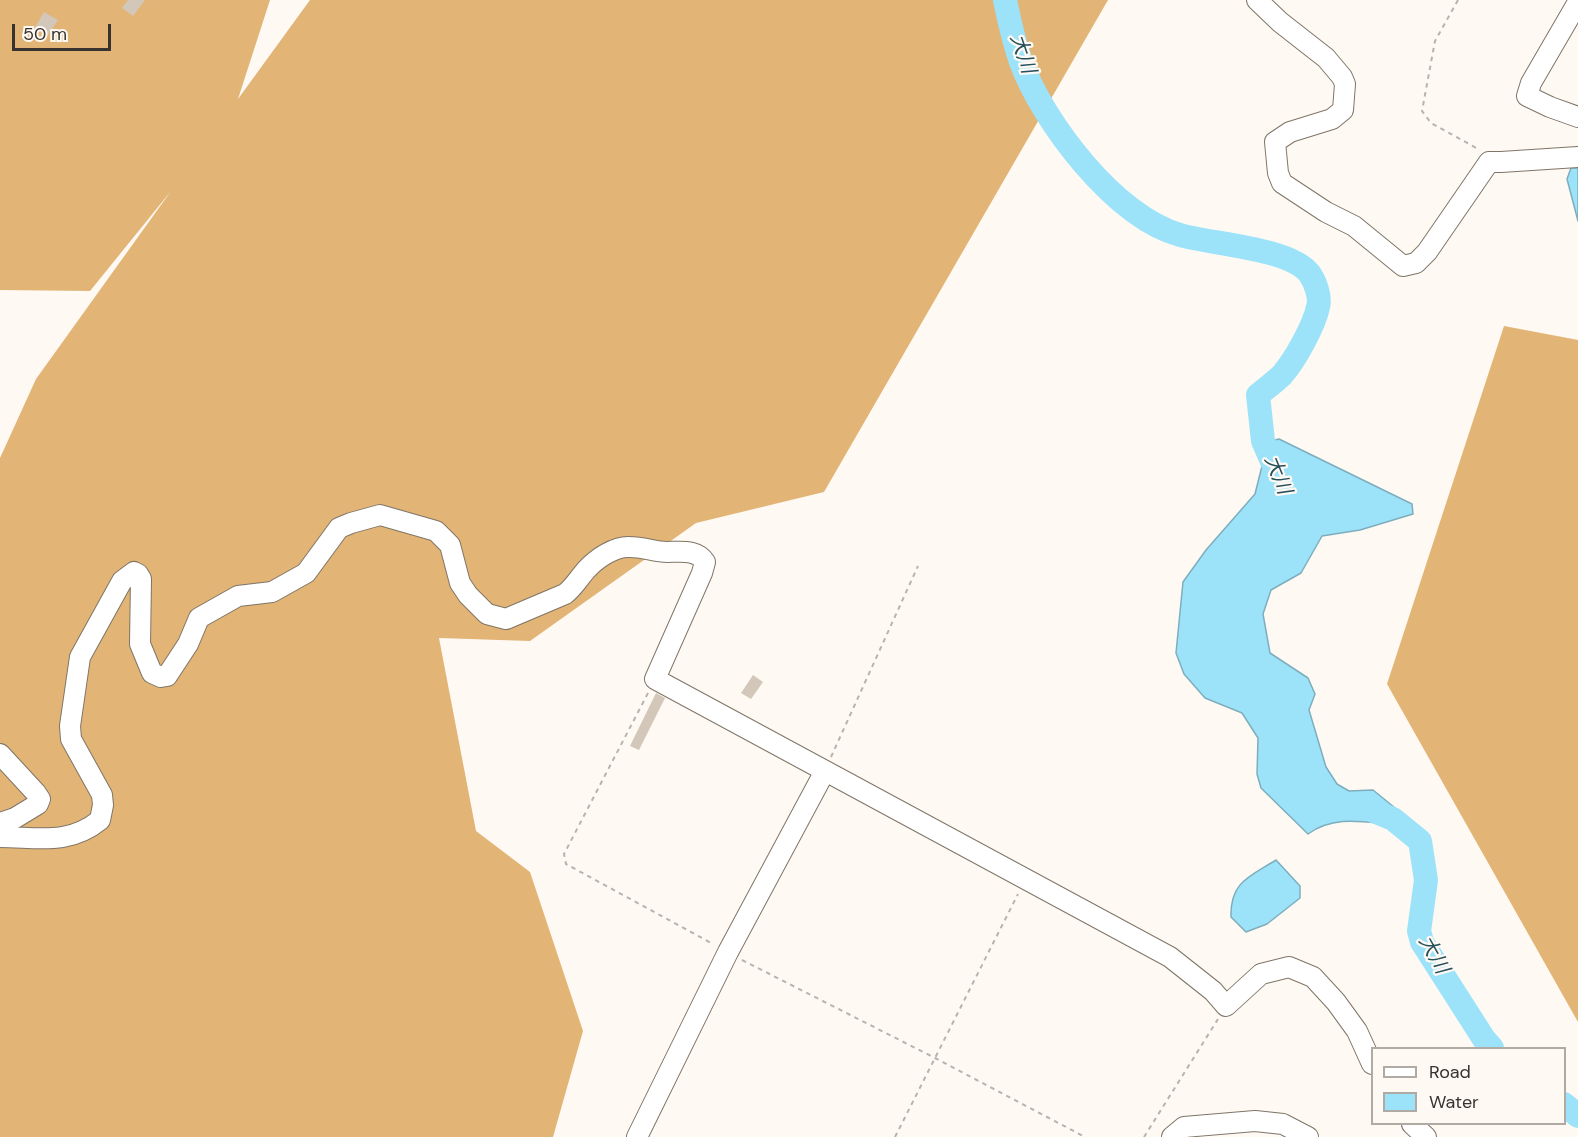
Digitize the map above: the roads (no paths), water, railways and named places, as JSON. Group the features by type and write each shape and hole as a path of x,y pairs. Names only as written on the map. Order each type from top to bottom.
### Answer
{"street":[{"path":"1257,0 1280,22 1326,58 1342,76 1345,84 1342,110 1332,119 1290,132 1275,142 1278,173 1282,183 1326,212 1354,226 1403,266 1416,263 1426,252 1489,162 1578,157"},
{"path":"1578,2 1530,82 1527,96 1578,117"},
{"path":"0,837 54,840 83,830 100,820 102,795 71,739 70,726 80,657 122,580 134,572 141,579 140,644 152,673 161,677 167,676 188,644 200,618 238,596 272,592 299,578 306,573 339,528 380,515 436,531 442,535 450,545 460,583 468,595 487,614 506,619 565,594 587,569 618,547 662,552 692,552 701,556 705,562 702,573 655,679 1170,957 1213,991 1226,1006 1261,974 1289,967 1313,977 1336,1002 1357,1031 1371,1062"},
{"path":"0,754 40,799 38,804 15,818 0,823"},
{"path":"637,1137 728,952 825,771"},
{"path":"1173,1137 1184,1127 1255,1121 1283,1124 1308,1137"},
{"path":"1413,1125 1426,1137"}],"water":[{"path":"1571,168 1578,168 1578,221 1567,179"},
{"path":"1279,439 1412,504 1413,514 1360,530 1322,536 1301,573 1271,590 1263,614 1270,653 1308,678 1315,694 1309,710 1326,767 1337,784 1349,791 1373,790 1405,816 1398,825 1340,822 1329,824 1308,834 1261,788 1257,774 1258,738 1242,713 1205,698 1184,674 1176,653 1183,582 1206,550 1255,494 1262,466 1255,445"},
{"path":"1276,860 1300,886 1300,898 1267,924 1246,932 1231,917 1234,896 1238,888 1250,876"}],"waterway":[{"name":"大川","path":"1005,0 1018,54 1031,86 1064,138 1107,188 1131,209 1155,225 1180,235 1268,252 1299,265 1311,276 1319,299 1313,324 1287,369 1258,395 1263,441 1277,473"},
{"name":"大川","path":"1371,810 1393,819 1420,841 1426,880 1419,931 1422,942 1491,1047"},
{"name":"大川","path":"1566,1106 1578,1116"}]}
